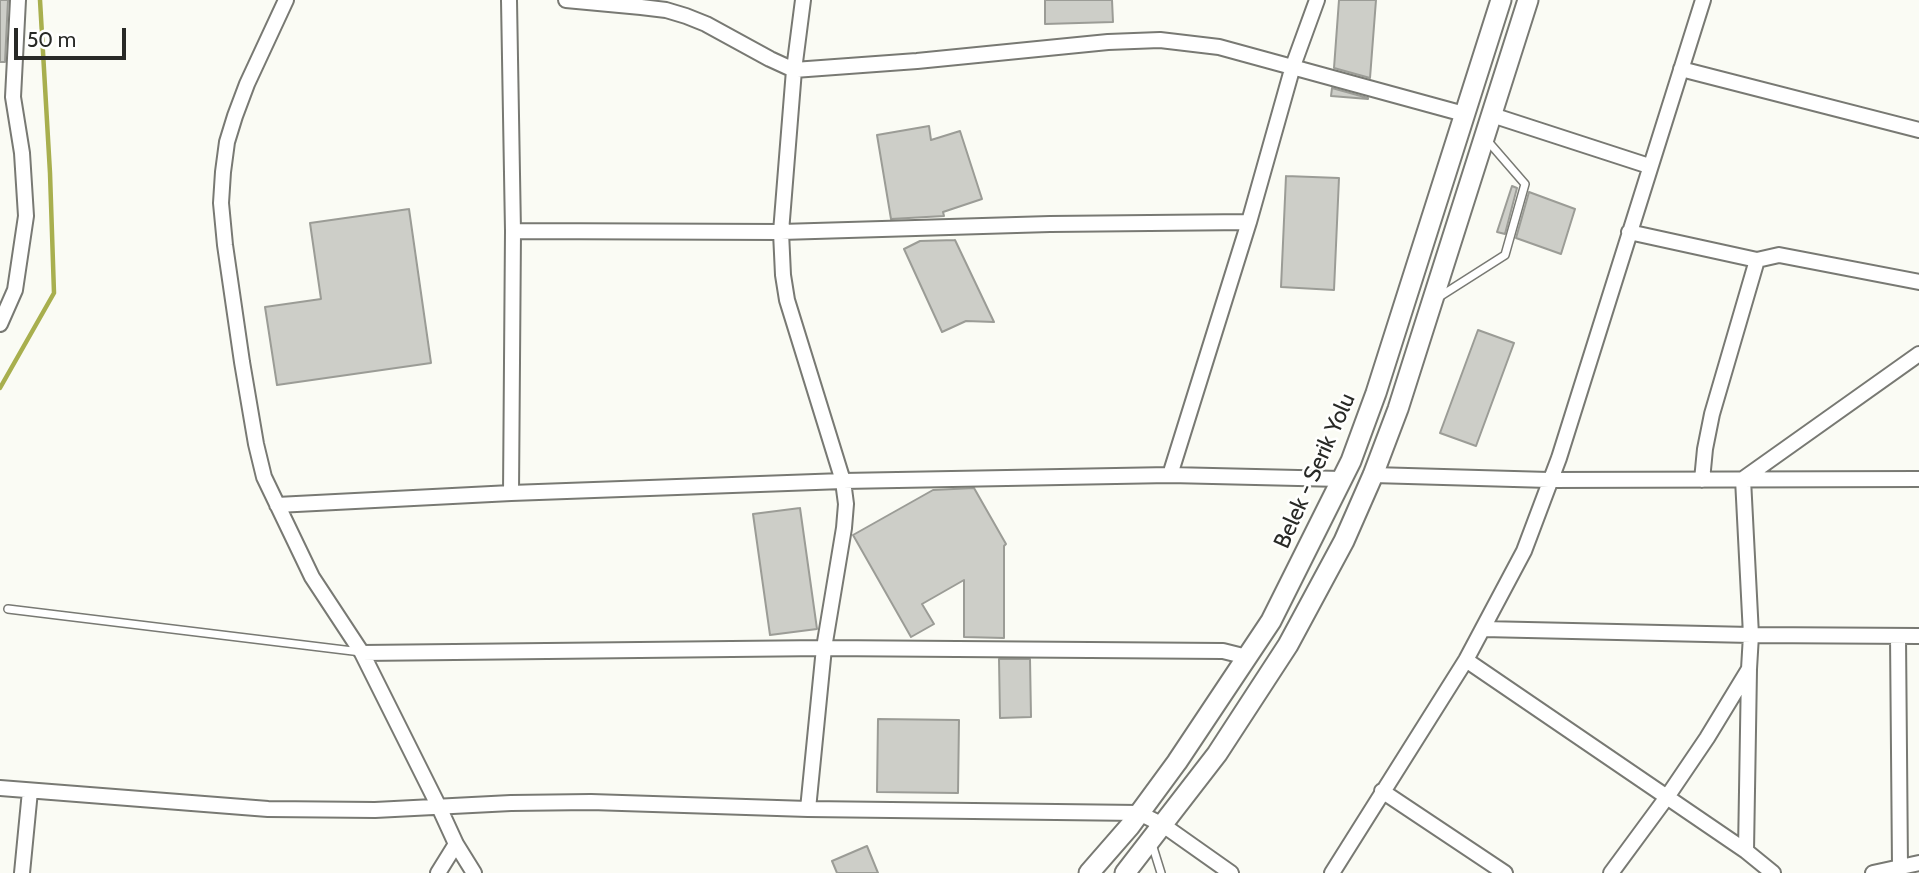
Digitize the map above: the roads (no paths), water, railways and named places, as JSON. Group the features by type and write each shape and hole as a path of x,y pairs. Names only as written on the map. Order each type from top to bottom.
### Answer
{"main road":[{"name":"Belek - Serik Yolu","path":"1089,873 1177,762 1271,621 1351,461 1376,393 1501,0"},
{"path":"1125,873 1217,754 1289,645 1344,541 1398,410 1528,0"}],"street":[{"path":"0,324 15,290 26,215 22,153 13,97 18,0"},
{"path":"286,0 234,116 223,172 221,203 225,245 256,444 264,477 312,577 362,653 456,844 474,873"},
{"path":"509,0 513,231 511,493"},
{"path":"566,0 666,10 686,16 794,70 1134,40 1190,43 1219,47 1293,66 1464,114"},
{"path":"803,0 794,70 781,232 783,275 787,300 843,481 846,516 824,648 808,809"},
{"path":"1170,475 1249,222 1293,66 1317,0"},
{"path":"1332,873 1466,660 1524,551 1559,458 1703,0"},
{"path":"1681,69 1919,130"},
{"path":"1492,115 1649,166"},
{"path":"513,231 781,232 1050,224 1249,222"},
{"path":"1629,232 1757,260 1779,255 1919,282"},
{"path":"1702,480 1712,414 1757,260"},
{"path":"1743,479 1919,354"},
{"path":"277,505 843,481 1170,475 1341,479"},
{"path":"1373,475 1549,480 1919,479"},
{"path":"1743,479 1751,635 1746,851"},
{"path":"1483,629 1919,636"},
{"path":"1898,636 1900,867"},
{"path":"362,653 824,648 1223,651 1247,657"},
{"path":"1466,660 1746,851 1773,873"},
{"path":"1611,873 1707,738 1749,669"},
{"path":"0,788 268,809 375,810 591,802 808,809 1139,813 1163,825 1231,873"},
{"path":"22,873 30,790"},
{"path":"1382,791 1505,873"},
{"path":"438,873 456,844"},
{"path":"1872,873 1919,863"}],"lane":[{"path":"1433,301 1505,255 1525,184 1485,137"},
{"path":"8,609 362,653"},
{"path":"1151,842 1161,873"}],"waterway":[{"path":"0,388 54,293 40,0"}]}
